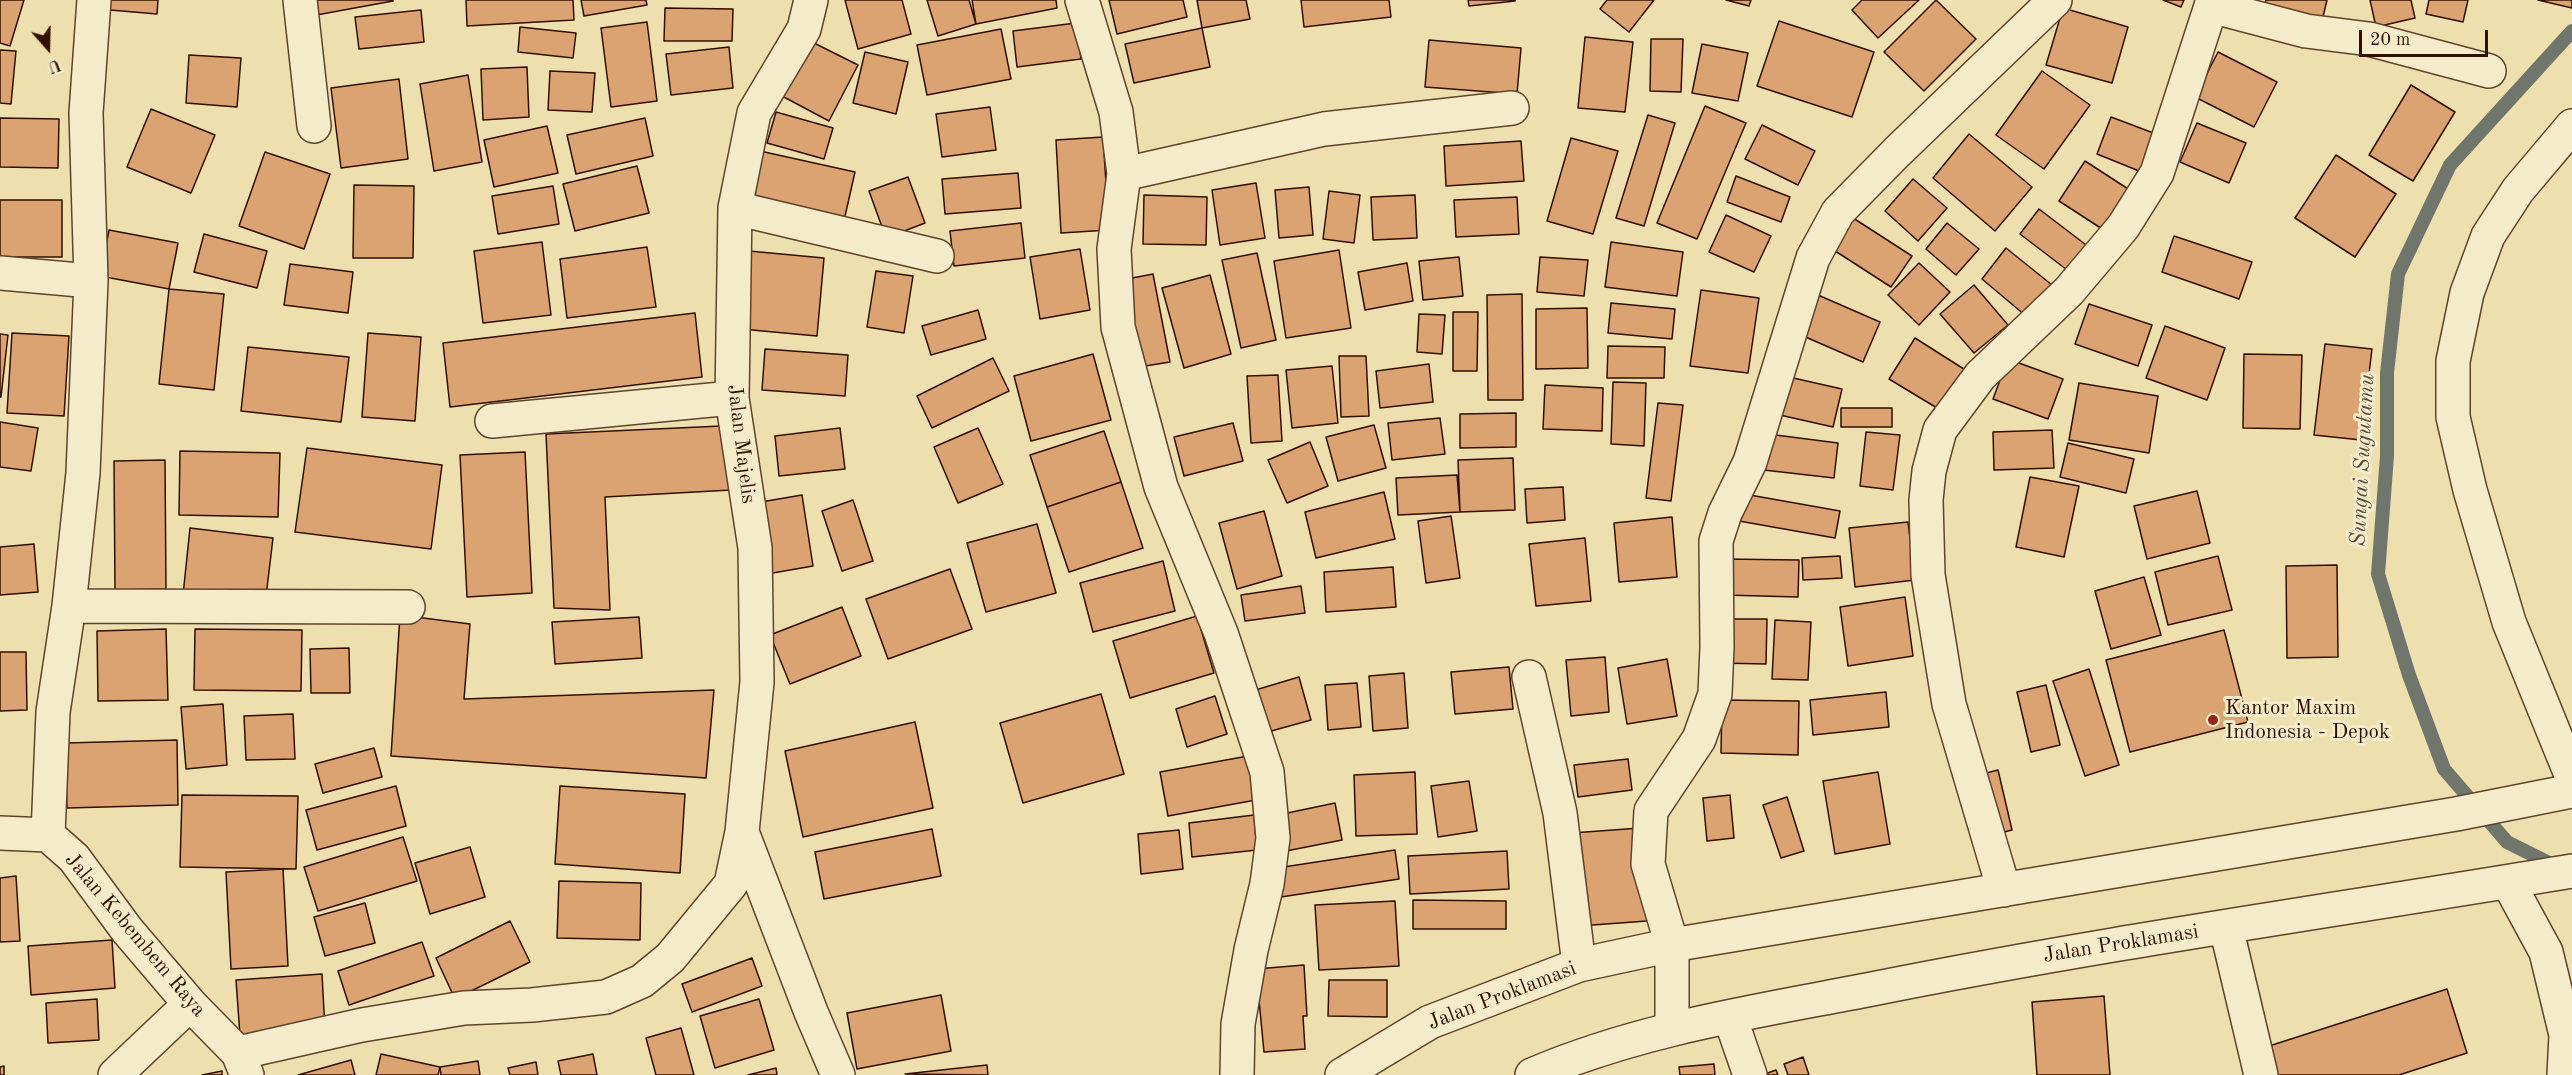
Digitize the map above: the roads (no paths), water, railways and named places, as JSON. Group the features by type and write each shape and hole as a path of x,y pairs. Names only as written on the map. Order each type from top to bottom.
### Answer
{"street":[{"path":"48,835 53,712 69,606 83,473 91,281 86,113 94,0"},
{"path":"300,0 314,126"},
{"name":"Jalan Majelis","path":"243,1064 362,1024 464,1008 532,1005 606,997 642,981 670,958 730,884 742,832 757,682 755,548 732,398 735,208 754,113 804,29 811,0"},
{"path":"1082,0 1116,112 1124,174 1114,249 1118,327 1161,487 1221,633 1267,772 1273,838 1267,884 1251,950 1238,1024 1237,1075"},
{"path":"1672,1028 1672,945 1648,864 1651,811 1699,739 1715,694 1716,541 1725,513 1750,462 1814,258 1838,213 1897,152 2055,0"},
{"path":"2004,890 1949,704 1928,575 1926,500 1929,471 1940,430 1980,376 2069,291 2123,227 2157,173 2213,3 2306,31 2369,39 2489,70"},
{"path":"1124,174 1323,129 1512,108"},
{"path":"2572,126 2518,190 2488,236 2467,293 2453,361 2453,417 2470,490 2509,622 2572,777"},
{"path":"735,208 937,256"},
{"path":"0,273 91,281"},
{"path":"492,421 732,398"},
{"path":"69,606 408,607"},
{"path":"1529,677 1560,813 1579,965"},
{"name":"Jalan Proklamasi","path":"1342,1075 1430,1022 1579,965 1672,945 2456,814 2558,794"},
{"path":"742,832 811,1012 838,1075"},
{"name":"Jalan Kebembem Raya","path":"0,833 48,835 74,858 127,930 243,1064"},
{"name":"Jalan Proklamasi","path":"1532,1075 1580,1055 1672,1028 1984,966 2572,872"},
{"path":"2516,881 2546,952 2566,1035 2564,1075"},
{"path":"2226,927 2261,1075"},
{"path":"115,1075 190,1004"},
{"path":"1730,1017 1750,1075"}],"waterway":[{"name":"Sungai Sugutamu","path":"2557,867 2507,842 2444,769 2409,675 2378,574 2387,456 2387,373 2398,274 2450,165 2572,31"}],"place":[{"name":"Kantor Maxim Indonesia - Depok","path":"2213,720"}]}
